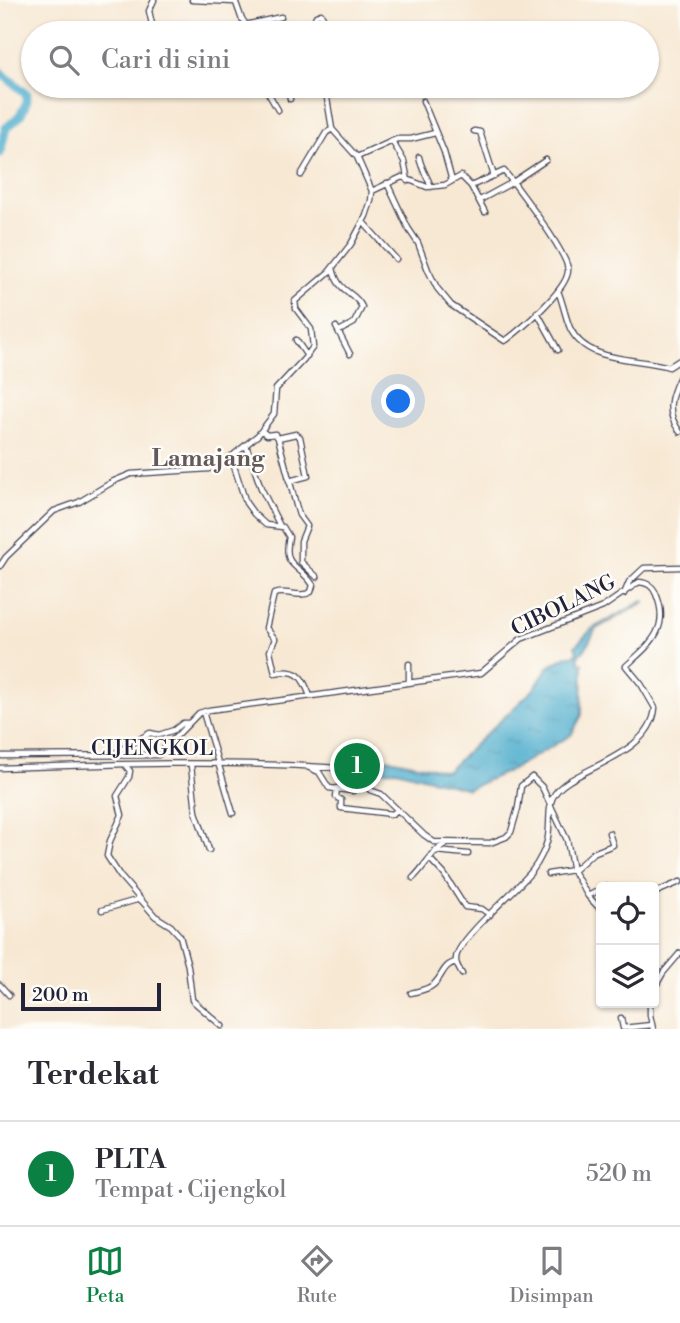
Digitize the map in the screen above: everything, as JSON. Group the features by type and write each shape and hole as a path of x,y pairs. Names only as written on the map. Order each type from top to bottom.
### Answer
{"street":[{"path":"151,21 149,11 154,0"},
{"path":"192,0 235,1 243,21"},
{"path":"314,21 316,16 321,14 325,21"},
{"path":"260,21 281,17"},
{"path":"271,98 278,110"},
{"path":"0,566 54,511 79,502 131,474 209,469 246,445 262,431 274,414 276,388 313,347 313,334 309,324 296,309 295,301 333,267 351,244 371,201 372,191 357,157 332,129 327,98"},
{"path":"423,101 444,152 452,181"},
{"path":"301,175 326,133 332,129"},
{"path":"474,131 480,132 494,176"},
{"path":"357,157 397,139 420,138 435,133"},
{"path":"392,141 404,161 408,181"},
{"path":"419,157 423,173 428,177 431,187"},
{"path":"480,200 546,160"},
{"path":"387,183 418,243 437,288 451,305 505,341 558,291 566,277 567,266 550,234 505,171 471,186"},
{"path":"372,191 402,177 431,187 445,186 463,177 480,200 485,212"},
{"path":"363,222 396,259"},
{"path":"333,267 341,287 360,302 362,307 354,323 338,329 350,354"},
{"path":"558,291 570,328 593,350 613,358 669,367 680,360"},
{"path":"537,312 558,349"},
{"path":"296,340 304,360"},
{"path":"680,376 670,400 670,412 680,432"},
{"path":"262,431 267,435 275,434 278,438 299,515 307,526 301,541 301,562 317,578"},
{"path":"278,438 296,434 300,437 308,476 289,481"},
{"path":"246,445 261,488 280,527"},
{"path":"231,457 246,503 266,525 283,527 289,537 286,548 288,559 311,582 313,589 303,596 278,592 274,594 265,628 275,639 270,649 275,673 288,671 304,679 310,696"},
{"path":"624,595 626,586 644,568 680,567"},
{"name":"CIBOLANG","path":"0,756 158,755 203,712 481,673 521,639 587,614 624,595 637,584 645,583 654,590 662,617 659,629 645,649 626,666 641,684 656,712 641,738 565,784 550,803"},
{"path":"409,664 409,683"},
{"path":"203,712 233,813"},
{"path":"111,756 150,733 159,735 174,730 183,723 189,723"},
{"path":"125,764 131,773 117,796 122,817 110,841 107,856 120,876 157,918 172,926 180,936 188,966 192,1000 222,1026"},
{"name":"CIJENGKOL","path":"0,768 219,764 339,768 355,775 370,790 381,794 431,841 447,843 491,843 506,837 518,808 521,786 531,777 540,783 550,803"},
{"path":"191,765 197,812 209,850"},
{"path":"304,766 319,772 329,788 353,791 362,783"},
{"path":"337,788 336,797 341,800 341,808 391,814 398,810"},
{"path":"550,803 567,840 573,870 596,905"},
{"path":"462,974 456,962 457,953 534,868 542,853 548,840 550,803"},
{"path":"548,874 573,870 593,853 613,845 609,833"},
{"path":"413,878 435,851 447,843"},
{"path":"435,851 468,854"},
{"path":"430,859 444,874 465,907 481,908 490,916"},
{"path":"659,891 680,882"},
{"path":"588,896 596,892"},
{"path":"102,911 140,899"},
{"path":"659,980 680,953"},
{"path":"411,993 432,986 449,964 456,962"},
{"path":"0,985 9,995"},
{"path":"621,1018 623,1028 653,1027 651,1008"}],"water":[{"path":"645,602 596,629 584,651 579,654 579,662 583,663 582,715 571,735 513,769 468,789 396,770 367,771 364,765 373,758 447,771 535,688 548,667 567,656 573,656 577,652 575,646 593,628"}],"waterway":[{"path":"0,72 21,89"},
{"path":"0,153 6,128 21,114 26,98"}],"place":[{"name":"PLTA","path":"357,766"}],"district":[{"name":"Lamajang","path":"208,458"}]}
